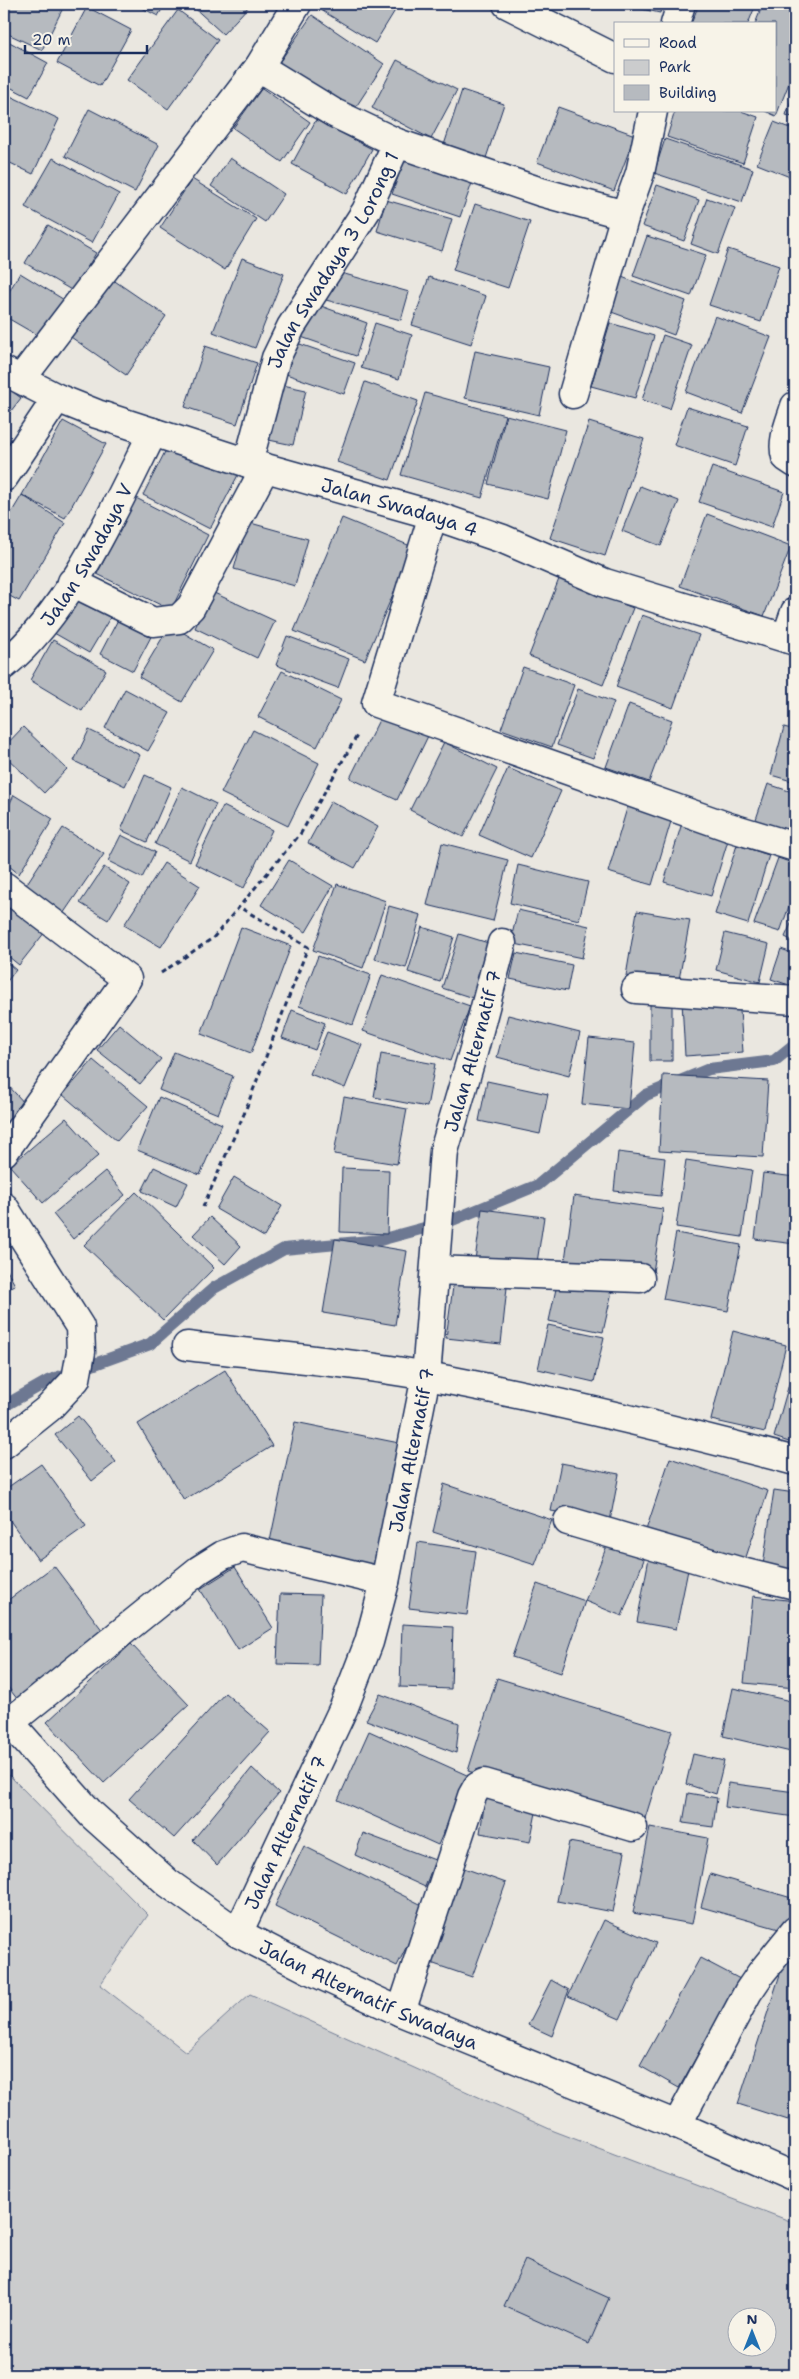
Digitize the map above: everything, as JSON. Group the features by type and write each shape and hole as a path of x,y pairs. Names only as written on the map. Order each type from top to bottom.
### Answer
{"street":[{"path":"12,375 259,67 297,4"},
{"path":"507,4 614,58"},
{"path":"676,22 681,4"},
{"path":"259,67 334,113 397,143"},
{"path":"573,394 625,215 640,173 653,112"},
{"name":"Jalan Swadaya 3 Lorong 1","path":"72,582 152,622 179,619 191,607 256,465 276,358 291,326 366,211 397,143 541,192 625,215"},
{"name":"Jalan Swadaya 4","path":"12,375 57,398 97,414 256,465 433,515 504,539 605,583 791,639"},
{"path":"4,477 57,398"},
{"path":"795,406 784,440 784,451 786,458 795,463"},
{"name":"Jalan Swadaya V","path":"4,665 16,655 43,624 100,538 152,432"},
{"path":"433,515 376,703 720,824 795,847"},
{"path":"791,639 795,612"},
{"path":"4,886 127,979 4,1152"},
{"name":"Jalan Alternatif 7","path":"238,1932 344,1707 370,1642 385,1582 426,1376 435,1270 438,1199 444,1151 474,1049 502,943"},
{"path":"636,989 795,1000"},
{"path":"4,1207 80,1327 81,1352 76,1379 49,1408 4,1444"},
{"path":"435,1270 640,1278"},
{"path":"187,1346 323,1361 426,1376 637,1420 795,1461"},
{"path":"568,1521 795,1585"},
{"path":"6,1720 199,1570 223,1555 242,1548 385,1582"},
{"name":"Jalan Alternatif Swadaya","path":"6,1720 91,1814 168,1883 238,1932 312,1970 401,2012 677,2125 795,2177"},
{"path":"401,2012 472,1796 477,1787 484,1783 633,1827"},
{"path":"677,2125 748,1992 795,1931"}],"path":[{"path":"127,979 152,979 213,938 301,833 376,703"},
{"path":"203,1207 244,1114 308,947 239,907"}],"green space":[{"path":"4,1770 148,1915 100,1985 186,2052 250,1994 554,2131 795,2223 795,2375 4,2375"}],"building":[{"path":"4,4 65,4 42,50 4,32"},
{"path":"134,4 165,4 158,16"},
{"path":"190,4 251,4 223,34"},
{"path":"325,4 399,4 375,43 321,10"},
{"path":"619,4 662,4 660,13"},
{"path":"699,4 756,4 749,22 692,22"},
{"path":"763,4 795,4 795,68 776,116 767,112 776,112 776,22 756,22"},
{"path":"87,7 131,30 100,86 57,63"},
{"path":"178,10 218,40 168,109 127,80"},
{"path":"312,15 384,64 350,116 276,67"},
{"path":"4,39 48,63 29,97 4,84"},
{"path":"397,60 457,90 431,139 372,108"},
{"path":"262,88 310,122 282,162 233,128"},
{"path":"795,88 795,118 786,115"},
{"path":"462,90 504,104 486,158 444,145"},
{"path":"4,93 59,119 33,174 4,160"},
{"path":"558,107 635,135 614,191 537,162"},
{"path":"89,109 159,145 135,192 65,156"},
{"path":"675,112 744,112 758,117 743,163 667,137"},
{"path":"316,120 372,149 347,194 292,164"},
{"path":"774,122 795,130 795,179 757,164"},
{"path":"665,139 753,169 742,202 654,173"},
{"path":"53,158 119,194 92,243 25,207"},
{"path":"230,158 284,194 265,222 211,186"},
{"path":"404,160 472,183 460,217 392,194"},
{"path":"192,179 256,219 225,270 160,228"},
{"path":"657,185 699,200 684,241 642,226"},
{"path":"707,198 735,208 718,254 691,244"},
{"path":"386,200 452,219 442,251 377,231"},
{"path":"475,204 530,222 508,288 453,270"},
{"path":"48,225 96,253 73,291 25,263"},
{"path":"647,236 706,255 691,296 633,276"},
{"path":"728,249 779,266 761,322 709,305"},
{"path":"242,258 284,274 255,348 213,332"},
{"path":"334,271 409,292 401,320 326,300"},
{"path":"20,273 66,301 42,338 4,316 4,300"},
{"path":"106,275 166,316 126,375 65,333"},
{"path":"619,276 686,301 674,335 606,310"},
{"path":"429,277 486,296 471,344 412,325"},
{"path":"313,303 367,323 356,356 301,337"},
{"path":"715,316 771,337 742,413 686,392"},
{"path":"375,323 412,335 399,379 361,368"},
{"path":"610,323 654,336 635,398 591,386"},
{"path":"663,335 692,345 670,409 642,400"},
{"path":"294,342 355,363 344,394 283,373"},
{"path":"205,346 257,363 237,424 185,407"},
{"path":"475,351 549,367 539,415 465,398"},
{"path":"365,382 418,401 390,480 337,462"},
{"path":"278,384 306,390 293,445 264,439"},
{"path":"4,385 21,398 4,420"},
{"path":"425,393 505,415 482,498 401,475"},
{"path":"687,407 748,426 735,466 674,445"},
{"path":"506,415 566,430 548,499 488,484"},
{"path":"63,421 106,444 65,518 22,495"},
{"path":"589,422 644,439 605,556 550,538"},
{"path":"170,442 238,475 210,529 143,495"},
{"path":"712,467 784,492 772,527 699,502"},
{"path":"640,486 679,501 661,546 622,531"},
{"path":"22,495 65,523 19,601 4,593 4,525"},
{"path":"136,498 208,535 171,610 97,574"},
{"path":"707,514 791,546 764,616 680,586"},
{"path":"342,518 413,547 365,660 294,631"},
{"path":"247,522 308,539 295,586 234,569"},
{"path":"559,579 633,608 603,685 529,656"},
{"path":"212,592 275,621 257,658 195,628"},
{"path":"76,596 111,616 89,653 54,633"},
{"path":"121,614 154,631 133,671 100,654"},
{"path":"642,615 699,635 673,708 616,687"},
{"path":"170,625 213,650 182,702 139,677"},
{"path":"287,636 349,659 338,688 276,665"},
{"path":"53,640 106,670 82,711 30,680"},
{"path":"523,667 574,685 552,747 501,729"},
{"path":"282,671 341,700 317,747 258,717"},
{"path":"125,689 170,713 148,751 105,728"},
{"path":"578,689 614,702 593,758 557,745"},
{"path":"629,704 672,720 649,782 606,767"},
{"path":"382,714 428,736 397,800 350,778"},
{"path":"23,727 67,769 44,793 4,755 4,747"},
{"path":"784,727 795,730 795,782 771,775"},
{"path":"89,730 140,755 125,786 74,761"},
{"path":"253,730 319,763 288,826 221,793"},
{"path":"444,742 497,769 463,837 410,810"},
{"path":"508,768 561,791 531,858 479,835"},
{"path":"145,775 171,787 147,842 121,830"},
{"path":"768,784 795,793 795,838 754,825"},
{"path":"182,787 216,804 190,861 155,844"},
{"path":"14,795 53,819 19,874 4,862 4,815"},
{"path":"331,801 378,827 355,868 308,843"},
{"path":"628,805 672,818 652,885 608,872"},
{"path":"223,806 272,830 244,888 195,864"},
{"path":"682,823 729,837 711,896 664,882"},
{"path":"63,828 104,854 63,914 24,888"},
{"path":"121,835 155,852 142,878 108,861"},
{"path":"442,843 508,860 493,921 427,905"},
{"path":"737,845 769,855 748,924 715,914"},
{"path":"778,858 795,864 795,889 780,932 754,924"},
{"path":"289,860 333,886 306,932 261,905"},
{"path":"164,863 200,886 161,947 124,925"},
{"path":"518,865 588,882 579,920 510,903"},
{"path":"104,867 130,884 108,920 80,903"},
{"path":"337,884 386,901 363,968 313,950"},
{"path":"4,900 45,932 19,965 4,953"},
{"path":"389,906 421,915 406,968 375,959"},
{"path":"518,910 589,926 582,958 510,943"},
{"path":"637,911 690,920 678,985 626,976"},
{"path":"795,915 795,942 785,937"},
{"path":"241,927 291,946 251,1053 201,1034"},
{"path":"422,927 454,937 440,982 408,972"},
{"path":"725,933 769,944 760,982 716,970"},
{"path":"459,934 495,945 479,1000 442,988"},
{"path":"781,949 795,954 795,987 771,979"},
{"path":"516,953 572,965 567,991 510,979"},
{"path":"318,956 371,975 353,1025 299,1006"},
{"path":"4,960 16,970 4,985"},
{"path":"382,975 470,1006 450,1061 363,1031"},
{"path":"739,997 743,1052 685,1056 682,1001"},
{"path":"650,999 672,999 672,1061 650,1061"},
{"path":"292,1010 325,1023 315,1050 282,1038"},
{"path":"508,1015 580,1033 569,1076 497,1057"},
{"path":"119,1024 161,1059 140,1084 97,1050"},
{"path":"327,1032 362,1045 345,1088 310,1074"},
{"path":"589,1038 635,1043 629,1109 582,1104"},
{"path":"174,1052 233,1076 218,1114 159,1090"},
{"path":"381,1054 435,1064 427,1107 374,1097"},
{"path":"93,1060 148,1106 117,1141 63,1095"},
{"path":"663,1075 768,1081 763,1157 659,1151"},
{"path":"4,1081 28,1107 4,1129"},
{"path":"487,1081 548,1094 540,1134 479,1121"},
{"path":"159,1097 222,1124 200,1175 137,1150"},
{"path":"344,1097 407,1109 397,1164 334,1154"},
{"path":"66,1118 99,1155 43,1203 10,1166"},
{"path":"618,1152 665,1158 661,1196 614,1191"},
{"path":"686,1160 752,1170 742,1237 676,1227"},
{"path":"154,1167 188,1183 176,1207 142,1191"},
{"path":"342,1168 389,1170 387,1234 340,1232"},
{"path":"105,1171 125,1195 73,1239 53,1214"},
{"path":"763,1173 795,1177 795,1244 755,1239"},
{"path":"234,1177 282,1206 264,1237 216,1209"},
{"path":"136,1192 214,1268 163,1320 84,1245"},
{"path":"574,1196 663,1209 653,1272 565,1260"},
{"path":"482,1209 544,1217 536,1269 475,1260"},
{"path":"210,1217 241,1246 225,1264 193,1235"},
{"path":"676,1233 741,1245 728,1311 663,1299"},
{"path":"335,1239 407,1251 395,1325 323,1313"},
{"path":"4,1265 15,1285 4,1291"},
{"path":"455,1272 508,1278 501,1344 446,1338"},
{"path":"559,1275 613,1287 603,1332 549,1321"},
{"path":"548,1325 604,1337 594,1382 538,1369"},
{"path":"733,1331 786,1345 765,1432 711,1420"},
{"path":"225,1370 272,1446 184,1500 138,1424"},
{"path":"789,1384 795,1386 795,1444 774,1437"},
{"path":"78,1416 116,1462 92,1481 55,1435"},
{"path":"295,1422 409,1445 382,1571 269,1546"},
{"path":"670,1458 768,1491 742,1569 644,1536"},
{"path":"561,1463 619,1474 610,1521 551,1511"},
{"path":"41,1464 86,1526 38,1560 4,1512 4,1490"},
{"path":"444,1484 552,1520 535,1565 433,1532"},
{"path":"774,1490 795,1493 795,1577 762,1572"},
{"path":"418,1542 476,1551 467,1615 409,1608"},
{"path":"608,1543 645,1557 622,1616 585,1601"},
{"path":"649,1558 689,1565 676,1629 637,1622"},
{"path":"54,1566 106,1635 18,1700 4,1682 4,1603"},
{"path":"235,1567 273,1628 238,1650 200,1589"},
{"path":"537,1584 585,1601 561,1673 512,1657"},
{"path":"280,1594 321,1595 318,1665 277,1664"},
{"path":"753,1596 795,1601 795,1688 744,1683"},
{"path":"402,1624 453,1627 451,1689 400,1687"},
{"path":"131,1644 189,1705 104,1783 47,1722"},
{"path":"497,1678 672,1731 643,1825 468,1771"},
{"path":"733,1688 795,1702 795,1753 723,1736"},
{"path":"225,1693 270,1732 174,1838 129,1799"},
{"path":"380,1694 459,1723 456,1753 366,1720"},
{"path":"369,1731 469,1776 438,1845 338,1800"},
{"path":"693,1754 724,1761 716,1794 686,1784"},
{"path":"252,1768 279,1793 217,1865 193,1840"},
{"path":"728,1783 795,1792 795,1817 725,1807"},
{"path":"486,1793 538,1803 530,1842 480,1833"},
{"path":"688,1793 717,1798 713,1827 683,1823"},
{"path":"650,1827 708,1838 692,1924 633,1913"},
{"path":"363,1833 435,1860 425,1887 355,1855"},
{"path":"569,1842 625,1852 613,1912 557,1901"},
{"path":"304,1846 426,1907 397,1966 275,1906"},
{"path":"461,1867 506,1883 472,1977 428,1962"},
{"path":"710,1874 795,1899 786,1931 701,1907"},
{"path":"604,1920 656,1943 620,2019 568,1996"},
{"path":"700,1958 740,1979 679,2088 640,2066"},
{"path":"784,1962 795,1965 795,2100 788,2120 738,2104"},
{"path":"551,1980 569,1990 552,2036 528,2025"},
{"path":"525,2260 609,2298 589,2344 504,2306"}],"waterway":[{"path":"4,1406 48,1381 150,1344 214,1288 284,1249 380,1240 450,1221 538,1185 646,1095 709,1069 774,1061 795,1044"}]}
